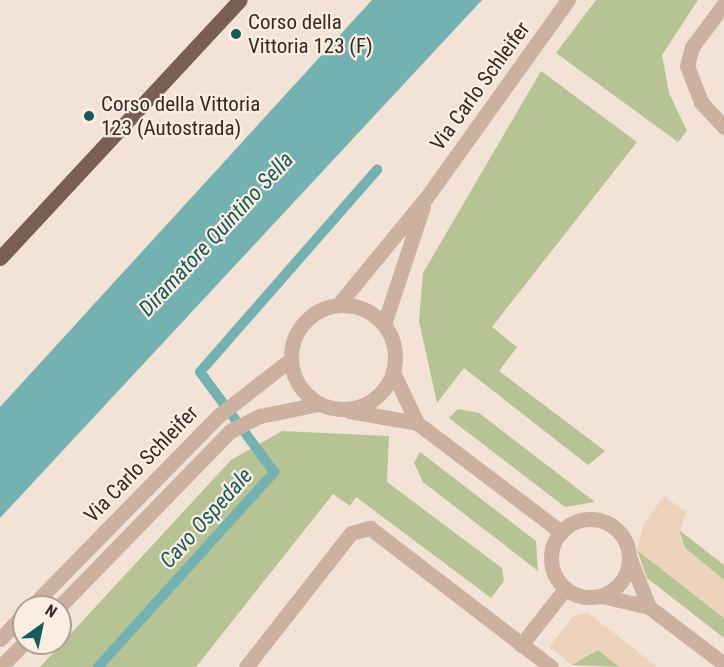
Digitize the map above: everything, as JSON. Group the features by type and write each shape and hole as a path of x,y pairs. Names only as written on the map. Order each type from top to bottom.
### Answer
{"main road":[{"path":"0,258 240,0"}],"street":[{"name":"Via Carlo Schleifer","path":"426,198 568,0"},
{"path":"724,4 692,47 687,66 701,102 724,127"},
{"path":"338,305 426,198"},
{"path":"384,324 426,198"},
{"path":"417,423 393,372 392,339 384,324 355,306 338,305 322,308 298,329 290,360 298,385 318,404 417,423 561,532"},
{"name":"Via Carlo Schleifer","path":"43,595 218,416 290,360"},
{"path":"343,410 375,399 393,372"},
{"name":"Via Carlo Schleifer","path":"71,595 230,431 254,419 318,404"},
{"path":"649,607 620,532 597,520 571,524 561,532 551,567 565,589 576,595 602,596 649,607 724,664"},
{"path":"246,667 351,533 370,528 551,667"},
{"path":"602,596 622,581 629,556"},
{"path":"521,645 565,589"},
{"path":"0,639 12,626"},
{"path":"0,667 12,655"}],"green space":[{"path":"596,0 698,0 662,55 669,93 687,131 678,142 556,53"},
{"path":"541,71 637,142 492,327 517,347 499,371 605,451 588,465 464,368 437,403 419,321 423,273"},
{"path":"458,409 479,413 595,502 565,507 449,418"},
{"path":"282,431 389,436 387,482 502,568 504,581 491,598 356,497 350,506 333,494 196,667 40,667 51,655 72,655 72,632 231,460"},
{"path":"420,452 536,541 538,571 423,482 414,463"},
{"path":"679,530 724,565 724,580 685,548"},
{"path":"637,550 724,618 724,638 647,578"},
{"path":"598,650 620,667 572,665 586,652"}],"shaded area":[{"path":"664,496 686,512 679,535 685,548 724,580 724,618 637,550 644,523"},
{"path":"588,613 657,667 620,667 598,650 572,665 549,647 573,616"}],"water":[{"name":"Diramatore Quintino Sella","path":"372,0 482,0 0,518 0,407"}],"waterway":[{"name":"Cavo Ospedale","path":"98,667 274,472 200,372 377,170"}],"place":[{"name":"Corso della Vittoria 123 (F)","path":"236,34"},
{"name":"Corso della Vittoria 123 (Autostrada)","path":"89,116"}]}
